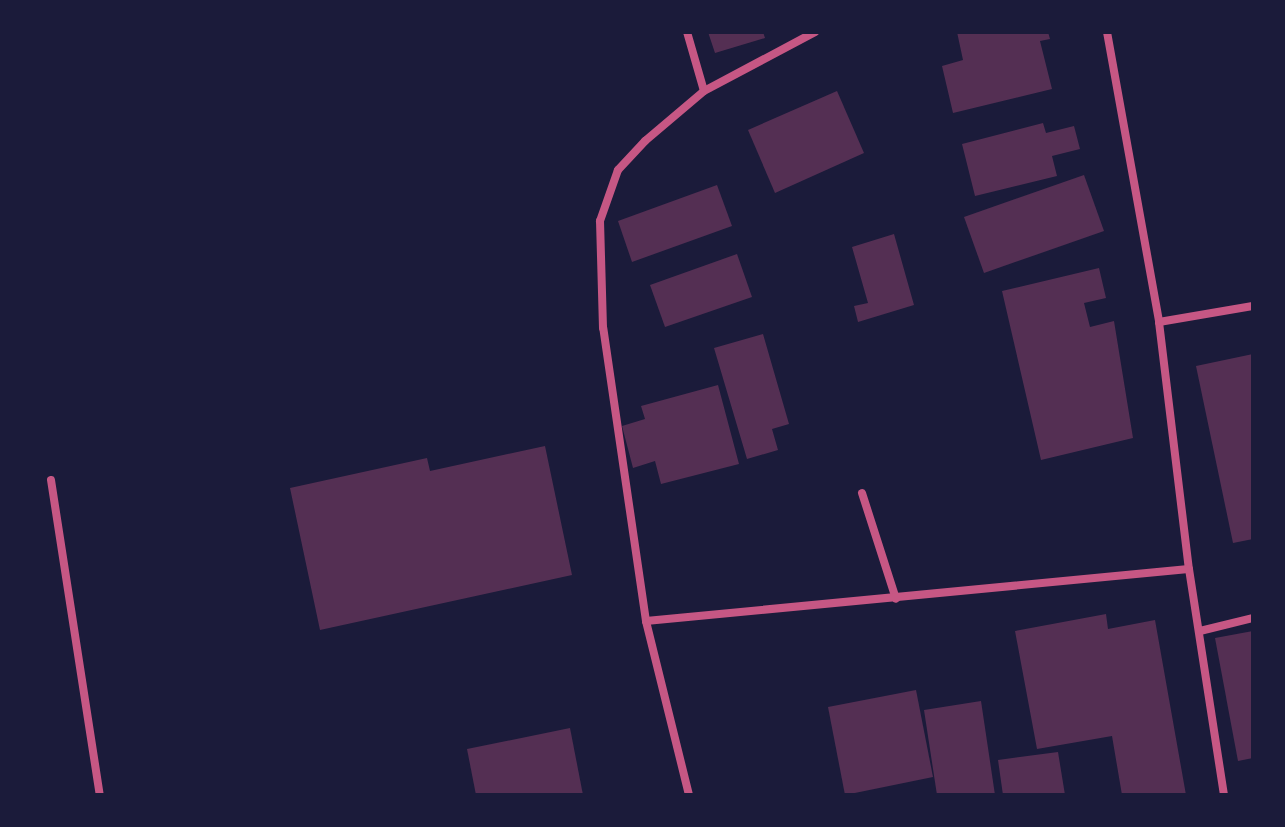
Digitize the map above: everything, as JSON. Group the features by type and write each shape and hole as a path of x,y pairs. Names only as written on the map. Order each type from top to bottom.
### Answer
{"street":[{"path":"687,32 704,91"},
{"path":"689,795 646,621 603,328 600,221 618,170 645,141 704,91 815,32"},
{"path":"1107,32 1159,322 1189,569 1224,795"},
{"path":"1159,322 1253,306"},
{"path":"51,480 100,795"},
{"path":"862,493 896,599"},
{"path":"646,621 1189,569"},
{"path":"1200,631 1253,618"}],"building":[{"path":"708,32 763,32 765,38 715,53"},
{"path":"957,32 1048,32 1050,39 1040,41 1052,89 953,113 942,66 963,60"},
{"path":"837,91 864,153 775,193 748,130"},
{"path":"1043,123 1046,133 1074,126 1080,149 1052,156 1057,176 975,196 962,144"},
{"path":"1084,175 1104,231 984,273 964,217"},
{"path":"717,185 732,226 632,262 618,221"},
{"path":"894,234 914,305 858,322 854,306 868,303 852,247"},
{"path":"737,254 752,297 665,327 650,285"},
{"path":"1099,268 1106,298 1084,303 1090,327 1114,321 1133,438 1041,460 1002,291"},
{"path":"763,334 789,424 772,429 778,450 747,459 714,348"},
{"path":"1253,354 1253,539 1233,543 1196,366"},
{"path":"718,385 739,464 661,484 655,461 633,468 622,426 645,419 641,406"},
{"path":"545,446 572,575 320,630 290,488 427,458 430,471"},
{"path":"1106,614 1108,629 1155,620 1186,795 1122,795 1112,736 1037,749 1015,631"},
{"path":"1253,631 1253,758 1238,761 1215,638"},
{"path":"916,690 933,777 845,795 828,707"},
{"path":"981,701 995,795 937,795 924,710"},
{"path":"570,728 583,795 476,795 467,749"},
{"path":"1058,752 1065,795 1003,795 998,760"}]}
